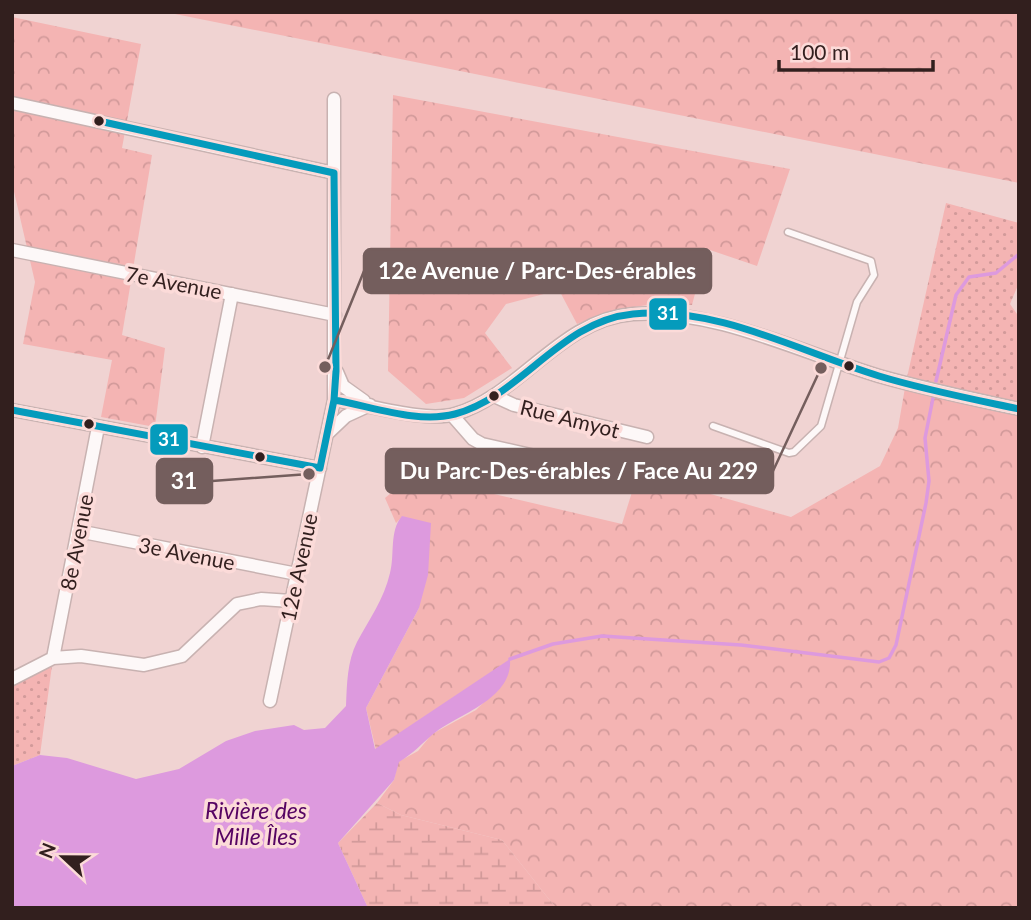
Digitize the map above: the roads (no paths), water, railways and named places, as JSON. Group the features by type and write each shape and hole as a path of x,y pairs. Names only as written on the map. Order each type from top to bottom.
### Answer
{"street":[{"name":"12e Avenue","path":"270,701 334,400 334,99"},
{"path":"12,103 334,173"},
{"name":"7e Avenue","path":"12,250 335,315"},
{"path":"202,447 232,294"},
{"path":"334,400 425,415 452,415 494,396 525,369 581,331 632,314 689,316 880,376 1019,409"},
{"path":"336,371 343,386 370,405"},
{"name":"Rue Amyot","path":"494,396 514,405 647,437"},
{"path":"327,434 346,416 370,405"},
{"path":"12,410 320,468"},
{"path":"452,415 473,439 482,444 600,471"},
{"name":"8e Avenue","path":"53,658 98,427"},
{"name":"3e Avenue","path":"78,531 297,575"},
{"path":"12,679 53,658 80,656 144,664 182,656 237,604 261,599 291,601"}],"lane":[{"path":"713,426 789,453 794,452 821,426 857,302 874,275 871,261 788,232"}],"water":[{"name":"Rivière des Mille Îles","path":"402,516 431,523 428,575 419,608 366,708 375,749 510,659 509,673 493,696 443,727 399,762 394,780 338,843 368,908 12,908 12,766 40,755 67,758 136,779 179,769 226,741 255,731 294,725 304,730 325,728 346,706 351,657 384,592 391,566 395,529"}],"waterway":[{"path":"936,381 956,295 969,277 996,273 1019,254"},
{"path":"510,659 553,644 602,636 741,645 879,662 889,658 896,645 926,503 929,481 925,438 933,398"}],"place":[{"name":"12e Avenue / Parc-Des-érables","path":"325,367"},
{"name":"Du Parc-Des-érables / Face Au 229","path":"821,368"},
{"name":"31","path":"309,474"}]}
